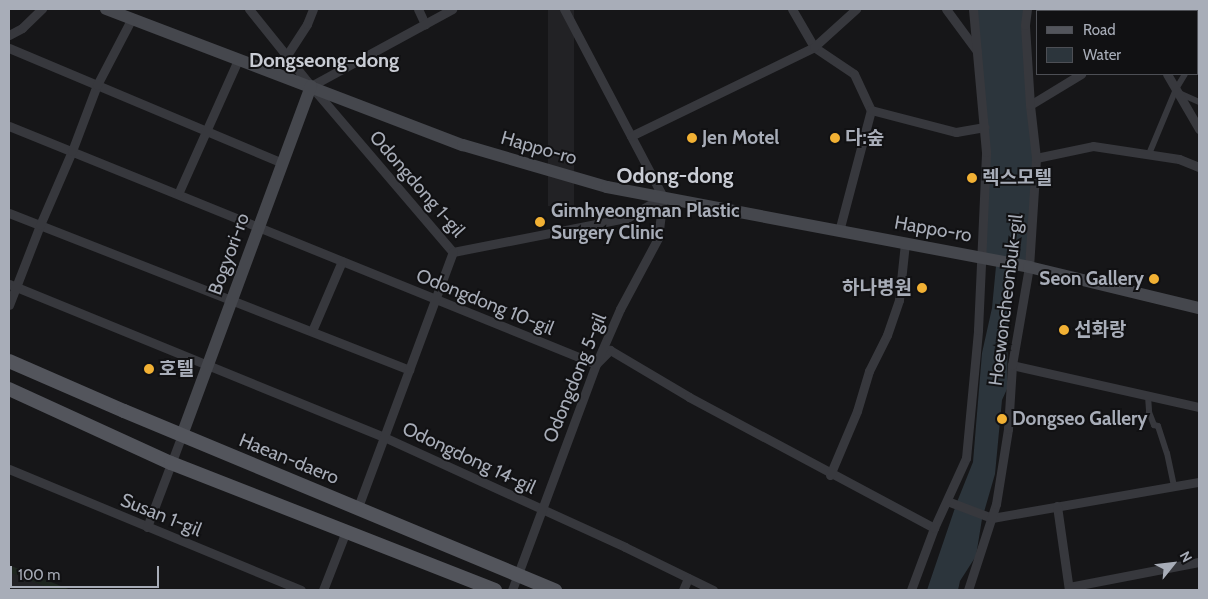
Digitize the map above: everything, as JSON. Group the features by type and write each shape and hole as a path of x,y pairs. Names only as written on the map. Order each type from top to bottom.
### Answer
{"main road":[{"name":"Happo-ro","path":"106,9 463,145 607,187 1029,267"},
{"name":"Bogyori-ro","path":"182,435 311,86"},
{"path":"1029,267 1199,308"},
{"name":"Haean-daero","path":"9,361 555,590"},
{"path":"9,389 172,463 495,590"}],"street":[{"path":"9,34 22,28 42,9"},
{"name":"Odongdong 1-gil","path":"249,9 311,86 453,252 627,218 663,197"},
{"path":"287,55 307,24 313,9"},
{"path":"418,9 425,24"},
{"path":"311,86 452,9"},
{"path":"564,9 663,197"},
{"path":"792,9 814,47 854,74 871,110 839,231"},
{"path":"631,136 814,47 856,9"},
{"path":"946,9 978,52"},
{"path":"911,590 934,528 966,458 978,330 986,152 973,9"},
{"name":"Hoewoncheonbuk-gil","path":"968,590 996,504 1008,429 1012,365 1029,267 1036,158 1030,105 1025,25 1027,9"},
{"path":"9,305 13,286 72,151 97,85 132,18"},
{"path":"9,48 282,163"},
{"path":"178,194 238,60"},
{"path":"1030,105 1079,75"},
{"path":"1169,75 1199,129"},
{"path":"1149,154 1185,75"},
{"path":"1177,91 1199,102"},
{"path":"871,110 956,132 985,127"},
{"name":"Odongdong 10-gil","path":"9,126 596,364"},
{"path":"1036,158 1093,146 1179,159 1199,167"},
{"name":"Odongdong 5-gil","path":"512,590 516,573 596,364 620,309 658,238 663,197"},
{"path":"9,213 409,370"},
{"path":"830,474 858,411 869,371 899,300 905,243"},
{"path":"358,507 453,252"},
{"path":"312,331 342,261"},
{"name":"Odongdong 14-gil","path":"13,286 384,437 541,508 713,590"},
{"path":"596,364 610,350 689,397 934,528"},
{"path":"1012,365 1199,407"},
{"path":"1148,396 1149,412 1154,424 1158,426 1167,452 1174,486"},
{"path":"147,527 182,435"},
{"name":"Susan 1-gil","path":"9,469 301,590"},
{"path":"947,500 992,518 1199,482"},
{"path":"1057,506 1069,589 1199,562"},
{"path":"323,590 346,531"},
{"path":"683,590 688,578"}],"shaded area":[{"path":"548,9 574,9 574,206 548,206"},
{"path":"9,565 71,590 54,590 9,572"},
{"path":"9,567 64,590 9,590"}],"water":[{"path":"973,9 1027,9 1036,158 1029,267 1011,264 1008,287 1011,313 1008,325 1007,389 1002,400 995,474 982,519 976,556 960,581 958,590 927,590 957,502 973,462 982,353 992,308 996,266 980,257 986,152"}],"place":[{"name":"Jen Motel","path":"692,138"},
{"name":"다:숲","path":"835,138"},
{"name":"렉스모텔","path":"972,178"},
{"name":"Gimhyeongman Plastic Surgery Clinic","path":"540,222"},
{"name":"Seon Gallery","path":"1154,279"},
{"name":"하나병원","path":"922,288"},
{"name":"선화랑","path":"1064,330"},
{"name":"호텔","path":"149,369"},
{"name":"Dongseo Gallery","path":"1002,419"}],"district":[{"name":"Dongseong-dong","path":"324,60"},
{"name":"Odong-dong","path":"675,176"}]}
